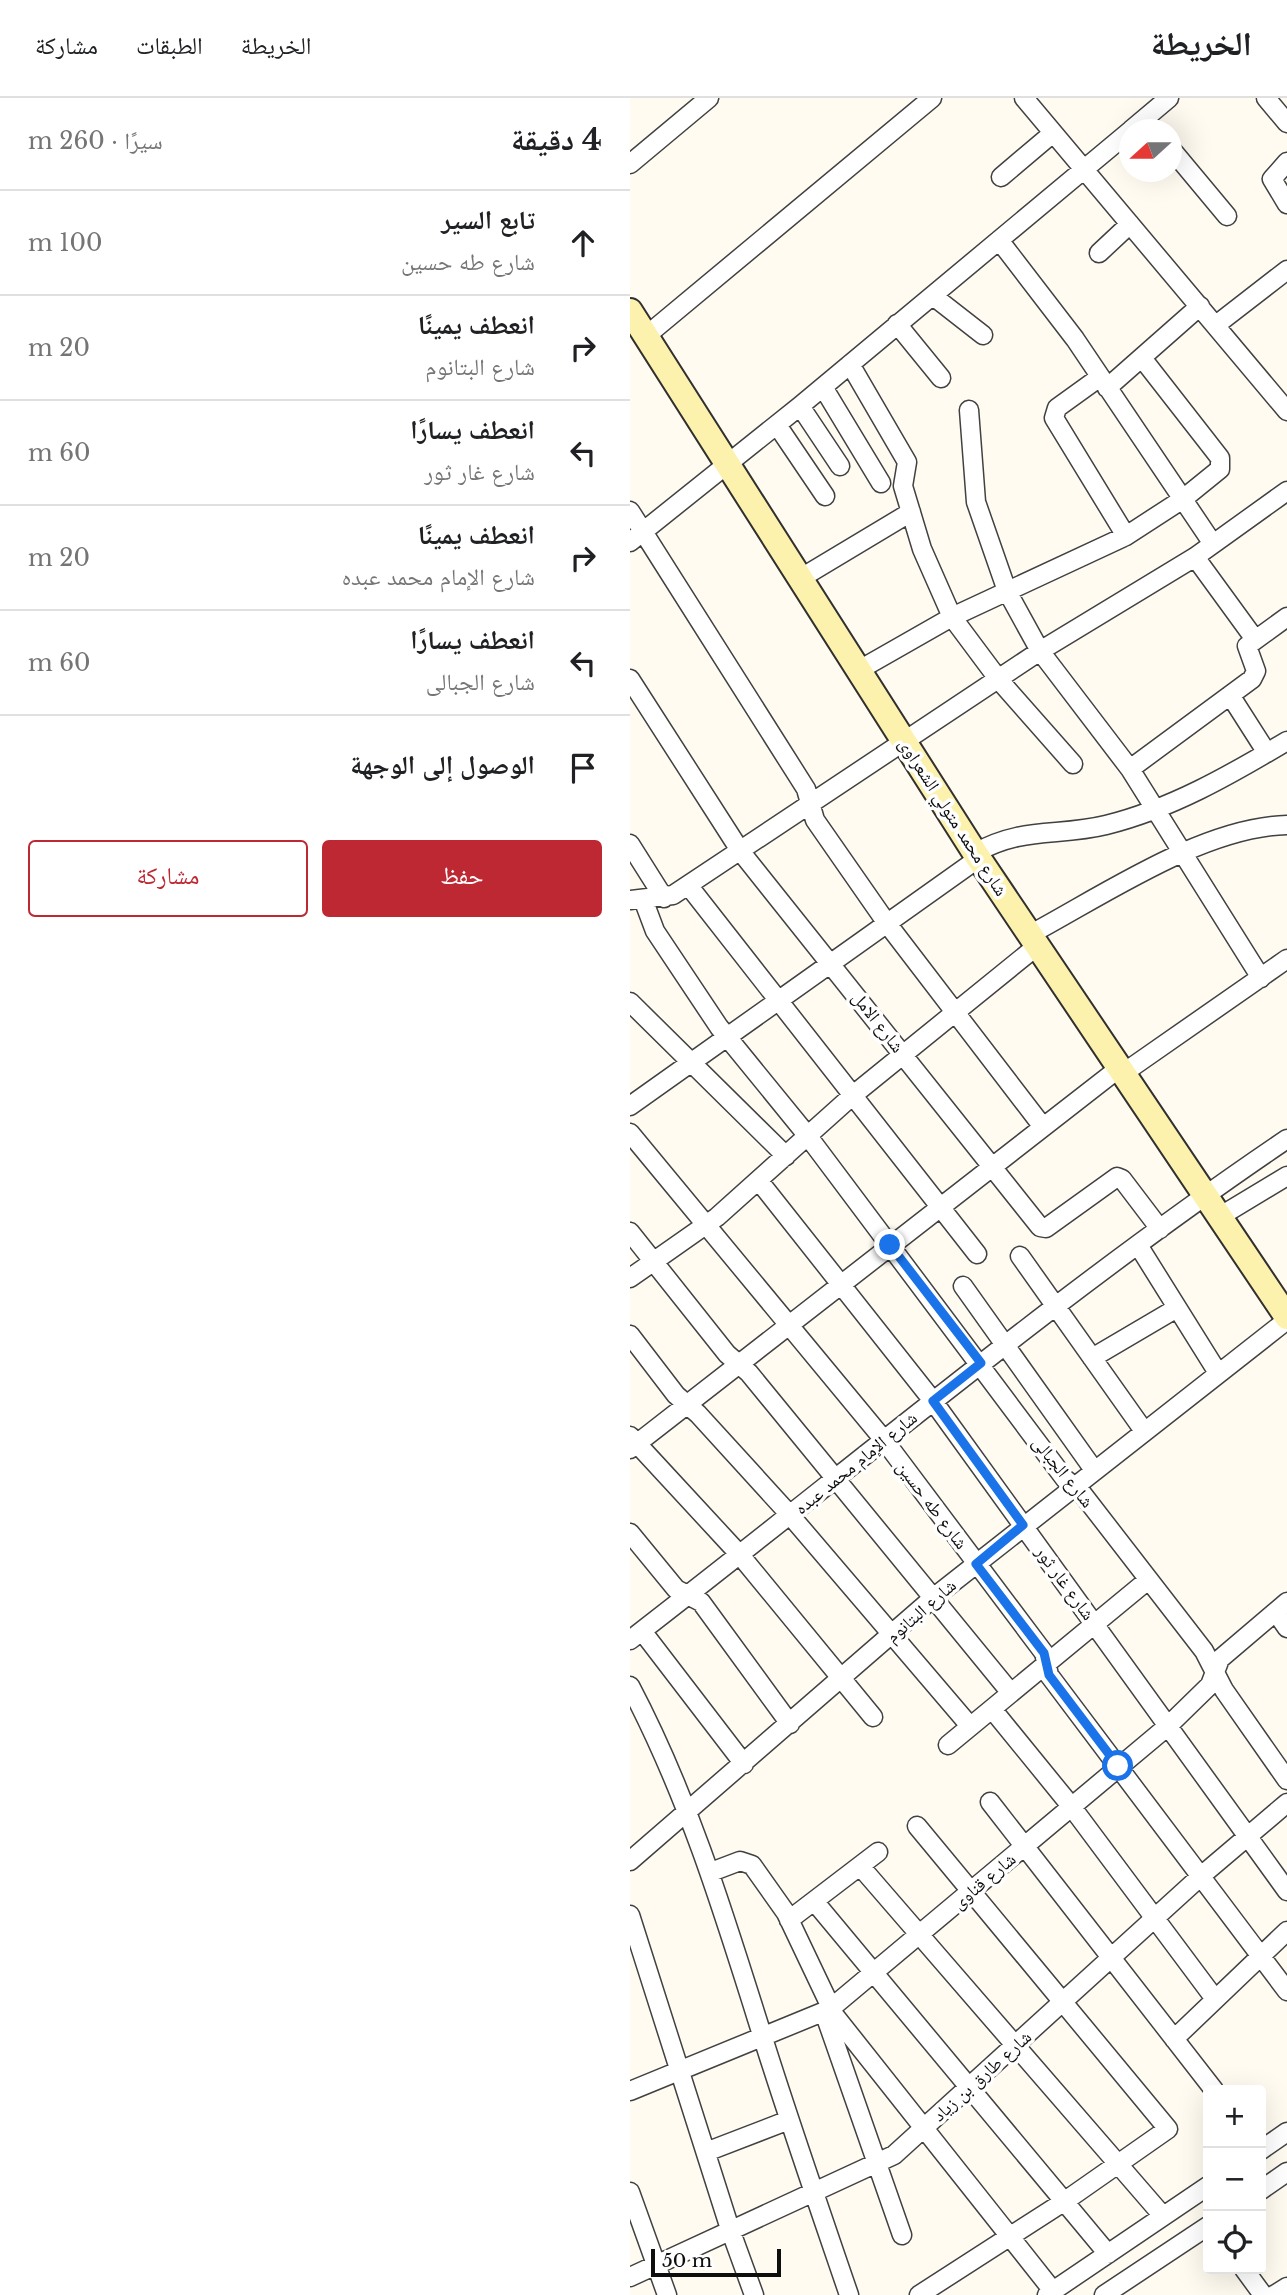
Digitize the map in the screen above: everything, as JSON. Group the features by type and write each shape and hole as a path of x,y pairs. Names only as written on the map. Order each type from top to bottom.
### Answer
{"street":[{"path":"630,164 709,98"},
{"path":"646,336 932,98"},
{"path":"1024,98 1287,411"},
{"path":"1148,119 1169,98"},
{"path":"1266,98 1287,123"},
{"path":"1001,177 1054,133"},
{"path":"637,537 777,425 1083,169 1119,142"},
{"path":"1287,162 1272,179 1287,204"},
{"path":"1182,163 1227,216"},
{"path":"1099,253 1130,224"},
{"path":"999,240 1075,339 1213,544"},
{"path":"1216,325 1287,270"},
{"path":"933,296 983,334"},
{"path":"1126,536 1054,418 1057,408 1104,383 1142,358 1200,306"},
{"name":"شارع محمد متولي الشعراوى","path":"630,311 977,856 1287,1318"},
{"path":"897,324 942,378"},
{"path":"859,670 952,617 1126,536 1184,499 1220,469 1222,462 1142,358"},
{"path":"850,364 907,462 908,471 902,481 925,559 952,617 999,680 1073,764"},
{"path":"822,387 881,483"},
{"path":"800,406 840,466"},
{"path":"969,410 976,502 1007,591 1040,651 1130,769 1261,978"},
{"path":"777,425 825,496"},
{"path":"637,900 664,898 741,852 1040,651 1195,557 1287,491"},
{"path":"630,510 637,537 806,789 815,820 886,922 1043,1127"},
{"path":"801,579 911,512"},
{"path":"1195,557 1254,638"},
{"path":"1130,769 1255,675 1255,666 1247,646 1254,638 1286,621"},
{"name":"شارع الامل","path":"630,679 741,852 1042,1228 1117,1177 1122,1179 1160,1229"},
{"path":"1230,695 1267,753"},
{"path":"630,1106 977,856 1020,835 1090,828 1155,809 1287,741"},
{"path":"630,1278 704,1226 759,1181 807,1135 954,1012 1033,940 1181,854 1227,835 1287,825"},
{"path":"630,844 664,898"},
{"path":"688,885 977,1254"},
{"name":"شارع الجبالى","path":"637,900 727,1037 807,1135 981,1363 1065,1479 1204,1651 1224,1690 1287,1780"},
{"path":"873,1717 740,1555 632,1443 686,1405 1043,1127 1120,1071 1287,959"},
{"path":"630,1002 786,1156"},
{"name":"شارع طه حسين","path":"630,1133 704,1226 884,1440 1044,1653 1049,1675 1287,1991"},
{"name":"شارع الإمام محمد عبده","path":"636,1636 981,1363 1205,1195 1287,1139"},
{"path":"1219,1217 1287,1176"},
{"name":"شارع غار ثور","path":"759,1181 933,1401 1287,1891"},
{"path":"630,1232 727,1354 738,1363 836,1479 1011,1693"},
{"path":"1138,1245 1218,1373"},
{"path":"1020,1256 1144,1431"},
{"path":"963,1286 1094,1470"},
{"path":"1091,1358 1177,1308"},
{"name":"شارع البتانوم","path":"630,1861 933,1598 1287,1318"},
{"path":"630,1335 686,1405 790,1515 894,1633 970,1727"},
{"path":"630,1533 676,1589 701,1602 790,1724"},
{"path":"948,1745 1148,1580"},
{"path":"1281,1607 1287,1628"},
{"name":"شارع قناوى","path":"630,2091 827,2010 1168,1726 1210,1685 1224,1655 1281,1607"},
{"path":"636,1636 744,1764"},
{"path":"630,1686 688,1812 711,1872 789,2120 849,2295"},
{"path":"992,1709 1071,1806 1215,1999"},
{"path":"990,1802 1210,2085"},
{"name":"شارع طارق بن زياد","path":"630,2277 730,2229 878,2165 926,2128 1201,1876 1287,1803"},
{"path":"916,1826 1167,2127 1166,2132 1065,2201 919,2295"},
{"path":"789,1920 878,1852"},
{"path":"711,1872 740,1861 749,1862 789,1920 827,2010 902,2235"},
{"path":"860,1866 1163,2216"},
{"path":"814,1901 1108,2254"},
{"path":"630,1914 730,2229 754,2295"},
{"path":"1174,2039 1287,1931"},
{"path":"827,2010 926,2128 1011,2236 1050,2293 1203,2189"},
{"path":"706,2152 789,2120"},
{"path":"1264,2148 1287,2132"},
{"path":"1266,2187 1287,2172"},
{"path":"630,2192 667,2295"},
{"path":"1105,2295 1203,2229"},
{"path":"1248,2274 1263,2295"},
{"path":"1274,2295 1287,2287"}],"route":[{"path":"890,1245 981,1363 933,1401 1023,1525 976,1564 1044,1653 1049,1675 1118,1766"}]}
